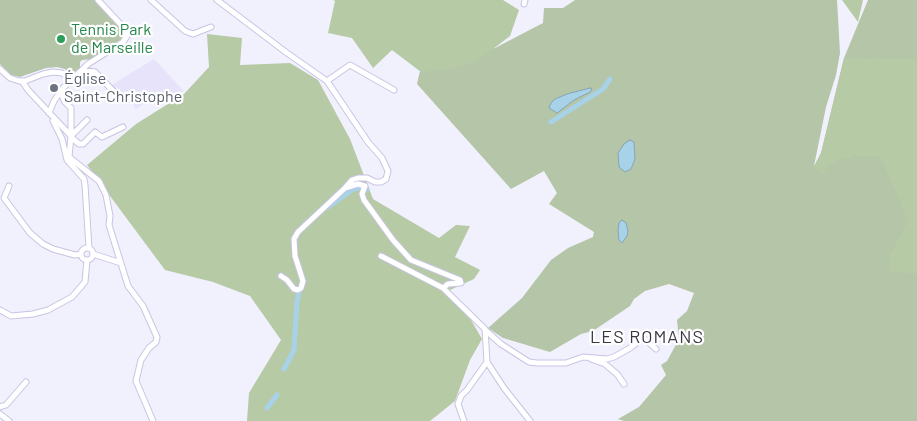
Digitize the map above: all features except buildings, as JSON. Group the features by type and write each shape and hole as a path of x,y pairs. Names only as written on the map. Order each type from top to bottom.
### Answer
{"street":[{"path":"98,0 125,29 127,36 123,42 90,62 63,88 54,101 50,114 62,138 67,160 84,179 89,248 93,254 121,263"},
{"path":"151,0 185,31 193,34 211,27"},
{"path":"217,0 287,54 327,81 368,142 382,158 388,171 386,179 381,182 375,182 367,178 352,180 298,232 294,239 295,256 303,281 298,290 294,289 287,280 280,276"},
{"path":"327,81 350,65 394,90"},
{"path":"0,69 10,78 22,81 53,72 62,73 72,80"},
{"path":"82,70 96,72 117,95 125,100 130,99"},
{"path":"22,81 44,108 79,144 83,144 95,132 102,137 123,127"},
{"path":"63,88 62,96 71,108 69,157 99,181 106,195 110,225 130,289 143,306 157,337 156,342 149,348 141,360 136,376 138,386 153,421"},
{"path":"44,108 54,101"},
{"path":"71,136 87,120"},
{"path":"84,179 89,172"},
{"path":"345,188 362,184 364,200 393,240 411,260 460,280 461,283 448,284 443,288"},
{"path":"9,186 4,198 30,233 43,244 53,249 75,255 82,254"},
{"path":"82,254 84,249 89,248"},
{"path":"82,254 83,258 88,260"},
{"path":"0,310 11,316 33,314 48,310 72,297 85,282 88,260 93,254"},
{"path":"381,256 443,288 501,344 529,362 558,364 583,357 607,359 630,348 643,338 656,349"},
{"path":"0,317 6,314"},
{"path":"485,330 487,362 507,393 530,421"},
{"path":"583,357 605,364 624,384"},
{"path":"464,421 458,404 461,396 487,362"},
{"path":"0,407 6,406 26,382"},
{"path":"0,414 9,421"}],"shaded area":[{"path":"154,59 184,91 163,101 159,94 136,109 129,97 125,98 118,95 110,86"}],"green space":[{"name":"Tennis Park de Marseille","path":"0,0 95,0 123,32 124,38 92,59 82,60 80,68 72,74 65,69 57,67 46,68 20,77 11,75 0,64"},
{"path":"333,0 503,0 519,10 510,36 476,62 446,70 421,72 392,50 373,68 352,38 328,33 335,1"},
{"path":"575,0 837,0 840,53 836,75 826,107 814,166 821,153 844,58 868,0 917,0 917,421 624,421 618,419 639,407 666,375 661,365 667,361 679,339 677,320 687,311 694,293 669,284 645,291 634,299 630,306 593,331 581,334 550,352 503,338 488,328 522,298 551,260 568,248 593,237 594,232 549,204 557,193 544,171 511,189 417,84 420,71 495,48 543,23 544,8 563,8"},
{"path":"842,0 863,0 858,22"},
{"path":"207,34 242,38 240,65 290,63 318,80 350,139 373,199 439,238 456,225 470,226 455,257 480,270 474,279 450,290 467,313 482,339 470,360 455,401 430,421 247,421 249,393 281,340 250,296 213,282 165,270 87,165 136,124 184,94 209,67"},
{"path":"844,58 917,59 917,274 890,272 889,257 908,221 879,156 856,156 854,154 851,158 842,158 826,168 824,174 813,167 821,153"}],"water":[{"path":"592,89 590,92 574,100 557,113 549,108 555,99"},
{"path":"630,140 634,142 635,159 631,169 625,172 619,167 618,153 624,144"},
{"path":"622,220 626,223 628,231 622,243 619,240 618,231 619,223"}],"waterway":[{"path":"551,122 603,89 610,79"},
{"path":"328,207 352,190 357,188 367,189"},
{"path":"284,369 294,350 299,292"},
{"path":"267,408 277,395"}],"place":[{"name":"Tennis Park de Marseille","path":"61,39"},
{"name":"Église Saint-Christophe","path":"54,88"}],"district":[{"name":"LES ROMANS","path":"647,337"}]}
